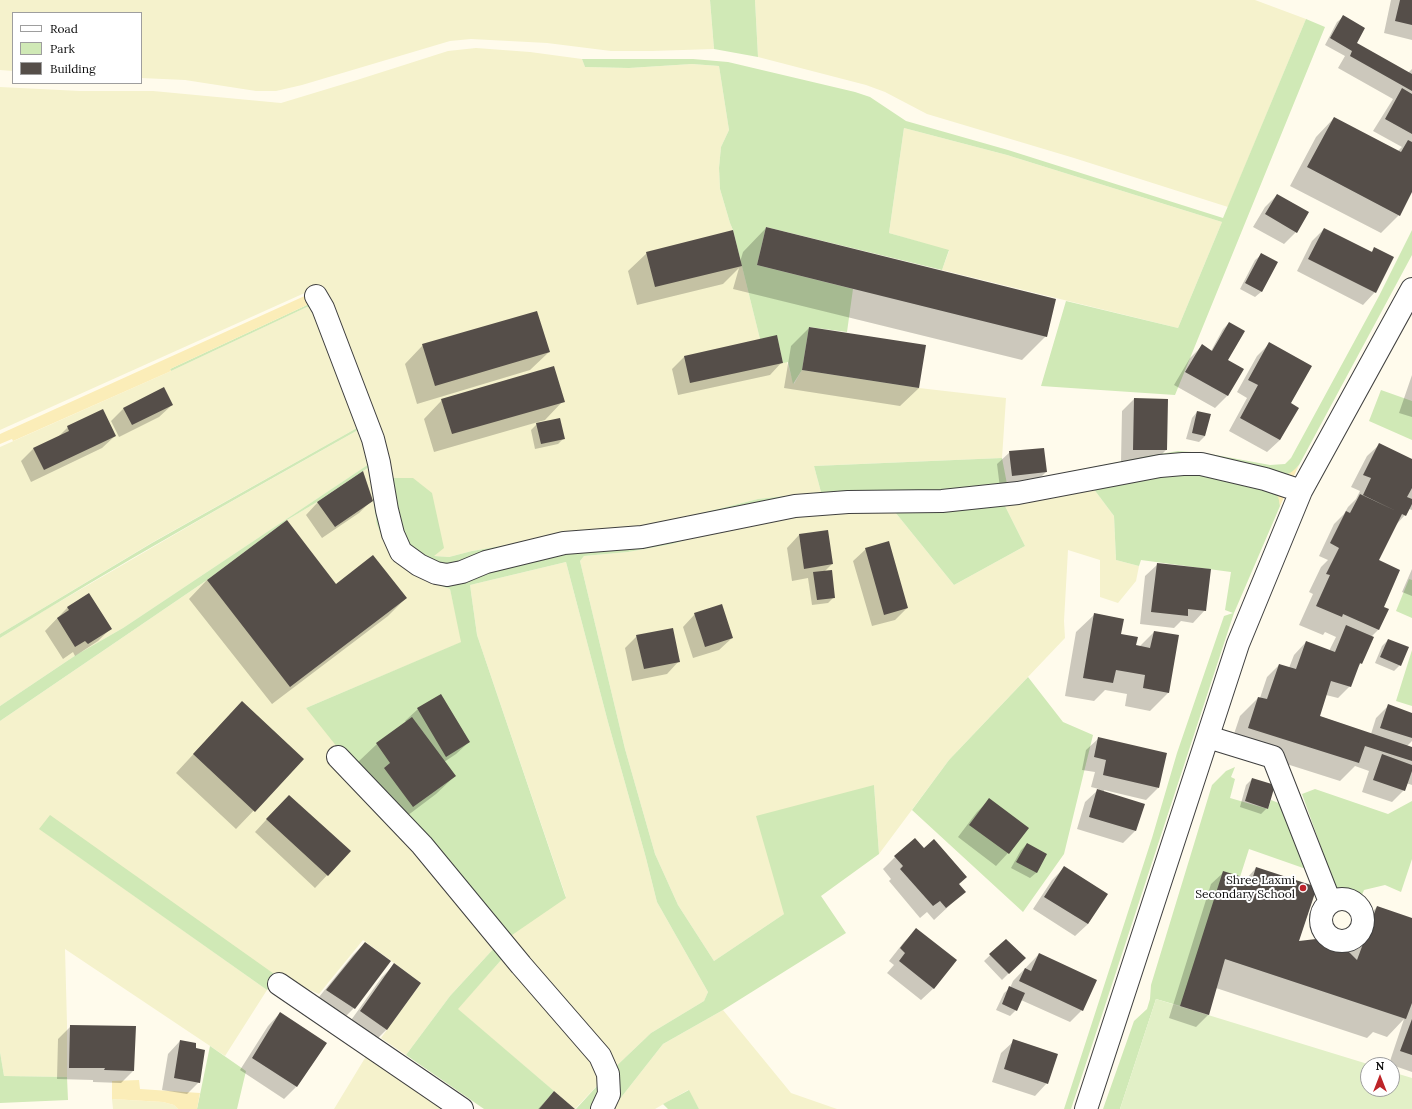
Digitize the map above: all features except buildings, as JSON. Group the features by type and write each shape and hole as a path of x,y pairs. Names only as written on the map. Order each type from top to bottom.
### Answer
{"street":[{"path":"1086,1109 1238,644 1301,491 1412,288"},
{"path":"316,296 324,308 372,439 379,463 387,510 396,540 402,552 419,565 436,573 447,575 462,572 486,562 564,543 642,537 795,506 848,502 942,501 1018,493 1160,466 1201,464 1265,479 1301,491"},
{"path":"1208,737 1273,757 1330,902"},
{"path":"338,757 422,845 521,965 600,1056 608,1074 609,1094 602,1109"},
{"path":"279,984 462,1109"}],"shaded area":[{"path":"0,0 710,0 714,49 611,51 547,43 471,39 450,41 302,85 276,91 256,91 185,80 142,78 142,12 12,12 12,71 0,70"},
{"path":"755,0 1255,0 1306,19 1228,207 1074,158 927,114 885,92 866,85 758,57"},
{"path":"476,48 530,52 582,59 585,67 629,68 692,64 719,66 729,130 721,147 719,168 720,189 733,230 760,339 777,335 783,362 787,362 794,384 802,370 919,388 1006,398 1002,458 814,466 821,492 758,499 650,526 606,532 605,528 472,551 449,557 433,556 417,548 318,287 0,430 0,87 80,91 153,91 281,103 448,51"},
{"path":"904,128 1007,155 1222,222 1178,328 942,270 949,251 889,233"},
{"path":"307,307 316,312 357,428 153,542 0,634 0,447 171,371"},
{"path":"358,430 369,464 123,628 76,655 0,706 0,638 220,508"},
{"path":"369,467 376,520 429,582 450,589 462,642 306,708 566,897 477,635 470,585 566,562 657,902 708,992 704,1001 651,1033 608,1074 575,1109 457,1009 502,959 495,947 450,996 406,1055 381,1038 421,983 363,940 319,994 277,976 40,829 267,990 225,1056 65,949 67,1077 4,1076 0,1052 0,721 207,580 287,520"},
{"path":"1093,488 1114,516 1116,560 1139,566 1136,581 1118,603 1100,597 1100,560 1068,550 1064,621 1065,638 949,760 879,854 874,785 784,914 714,961 678,905 655,854 625,749 580,561 584,556 628,552 672,544 723,529 803,511 895,512 954,585 1025,546 1004,504"},
{"path":"723,1010 791,1093 837,1109 699,1109 688,1090 655,1109 612,1109 663,1044"},
{"path":"365,1058 373,1059 446,1109 334,1109"},
{"path":"112,1099 163,1102 174,1105 178,1109 113,1109"}],"green space":[{"path":"710,0 755,0 758,57 714,49"},
{"path":"1306,19 1325,27 1175,395 1041,386 1066,301 1178,328 1222,222 1007,155 904,128 889,233 949,250 942,270 766,227 757,265 853,289 847,332 809,327 802,370 793,384 788,362 783,363 777,336 760,339 733,230 720,189 719,168 721,147 729,130 719,66 692,64 629,68 585,67 582,59 693,59 728,62 855,92 870,97 906,121 1008,150 1223,218"},
{"path":"1412,230 1412,255 1299,465 1292,473 1283,476 1142,463 1019,482 1178,451 1205,453 1270,465 1285,464 1291,458 1379,296"},
{"path":"309,304 313,305 317,309 367,437 374,466 382,525 387,540 395,555 408,566 428,577 452,582 473,572 487,568 564,552 646,543 770,516 769,518 723,529 672,544 628,552 584,556 580,561 625,749 655,854 678,905 714,961 784,914 756,816 874,785 879,854 821,896 846,933 723,1010 663,1044 612,1109 576,1109 608,1074 651,1033 704,1001 708,992 657,902 566,562 470,585 477,635 566,898 496,946 306,708 461,642 450,589 428,581 408,570 399,563 386,545 376,523 369,467 287,520 207,580 0,721 0,706 76,655 123,628 369,464 358,430 222,506 0,638 0,634 152,543 357,428 324,329 316,312 311,308 307,307 171,371 170,369"},
{"path":"1381,390 1412,401 1412,440 1369,421"},
{"path":"1002,458 1007,483 472,562 434,565 404,546 390,478 413,478 432,493 444,548 434,556 449,557 472,551 605,528 607,532 650,526 758,499 821,492 814,466"},
{"path":"1193,470 1276,492 1279,497 1280,506 1234,613 1071,1109 1064,1109 1152,838 1177,753 1224,616 1233,613 1225,610 1231,572 1141,560 1139,566 1116,560 1114,516 1093,488 1004,504 1025,546 954,585 895,512"},
{"path":"1409,579 1412,580 1412,618 1396,611"},
{"path":"1412,650 1412,706 1396,701"},
{"path":"1028,677 1063,722 1093,735 1064,854 1023,912 912,810 949,760"},
{"path":"1235,767 1231,777 1235,779 1230,798 1268,809 1271,800 1281,804 1306,869 1249,849 1240,877 1180,1006 1156,999 1120,1109 1103,1109 1134,1021 1147,1009 1150,999 1151,985 1212,785 1226,771"},
{"path":"1315,789 1388,814 1412,801 1412,859 1401,892 1385,885 1364,890 1360,900 1337,892 1302,794"},
{"path":"50,815 277,976 267,990 39,829"},
{"path":"496,946 502,959 458,1009 554,1091 539,1109 484,1109 406,1055 450,996"},
{"path":"1156,999 1360,1062 1360,1097 1400,1097 1400,1074 1412,1078 1412,1109 1120,1109"},
{"path":"210,1046 246,1071 237,1109 197,1109"},
{"path":"0,1052 4,1076 67,1077 68,1100 0,1103"},
{"path":"689,1090 699,1109 668,1109 663,1104"}],"sand":[{"path":"315,293 320,296 376,437 397,525 404,545 418,558 434,565 450,567 523,548 576,538 656,530 803,499 924,496 1008,489 1161,460 1183,458 1205,459 1274,475 1288,474 1299,465 1280,506 1277,495 1270,487 1220,474 1193,470 1162,473 1004,501 942,507 803,511 770,516 646,543 564,552 487,568 473,572 452,582 443,581 428,577 408,566 395,555 387,540 382,525 374,466 367,437 317,309 313,305 309,304 170,369 171,371 13,441 12,439 0,444 0,434 309,294"},
{"path":"139,1080 140,1089 200,1093 197,1109 178,1109 174,1105 163,1102 112,1099 112,1081"}],"place":[{"name":"Shree Laxmi Secondary School","path":"1303,888"}]}
